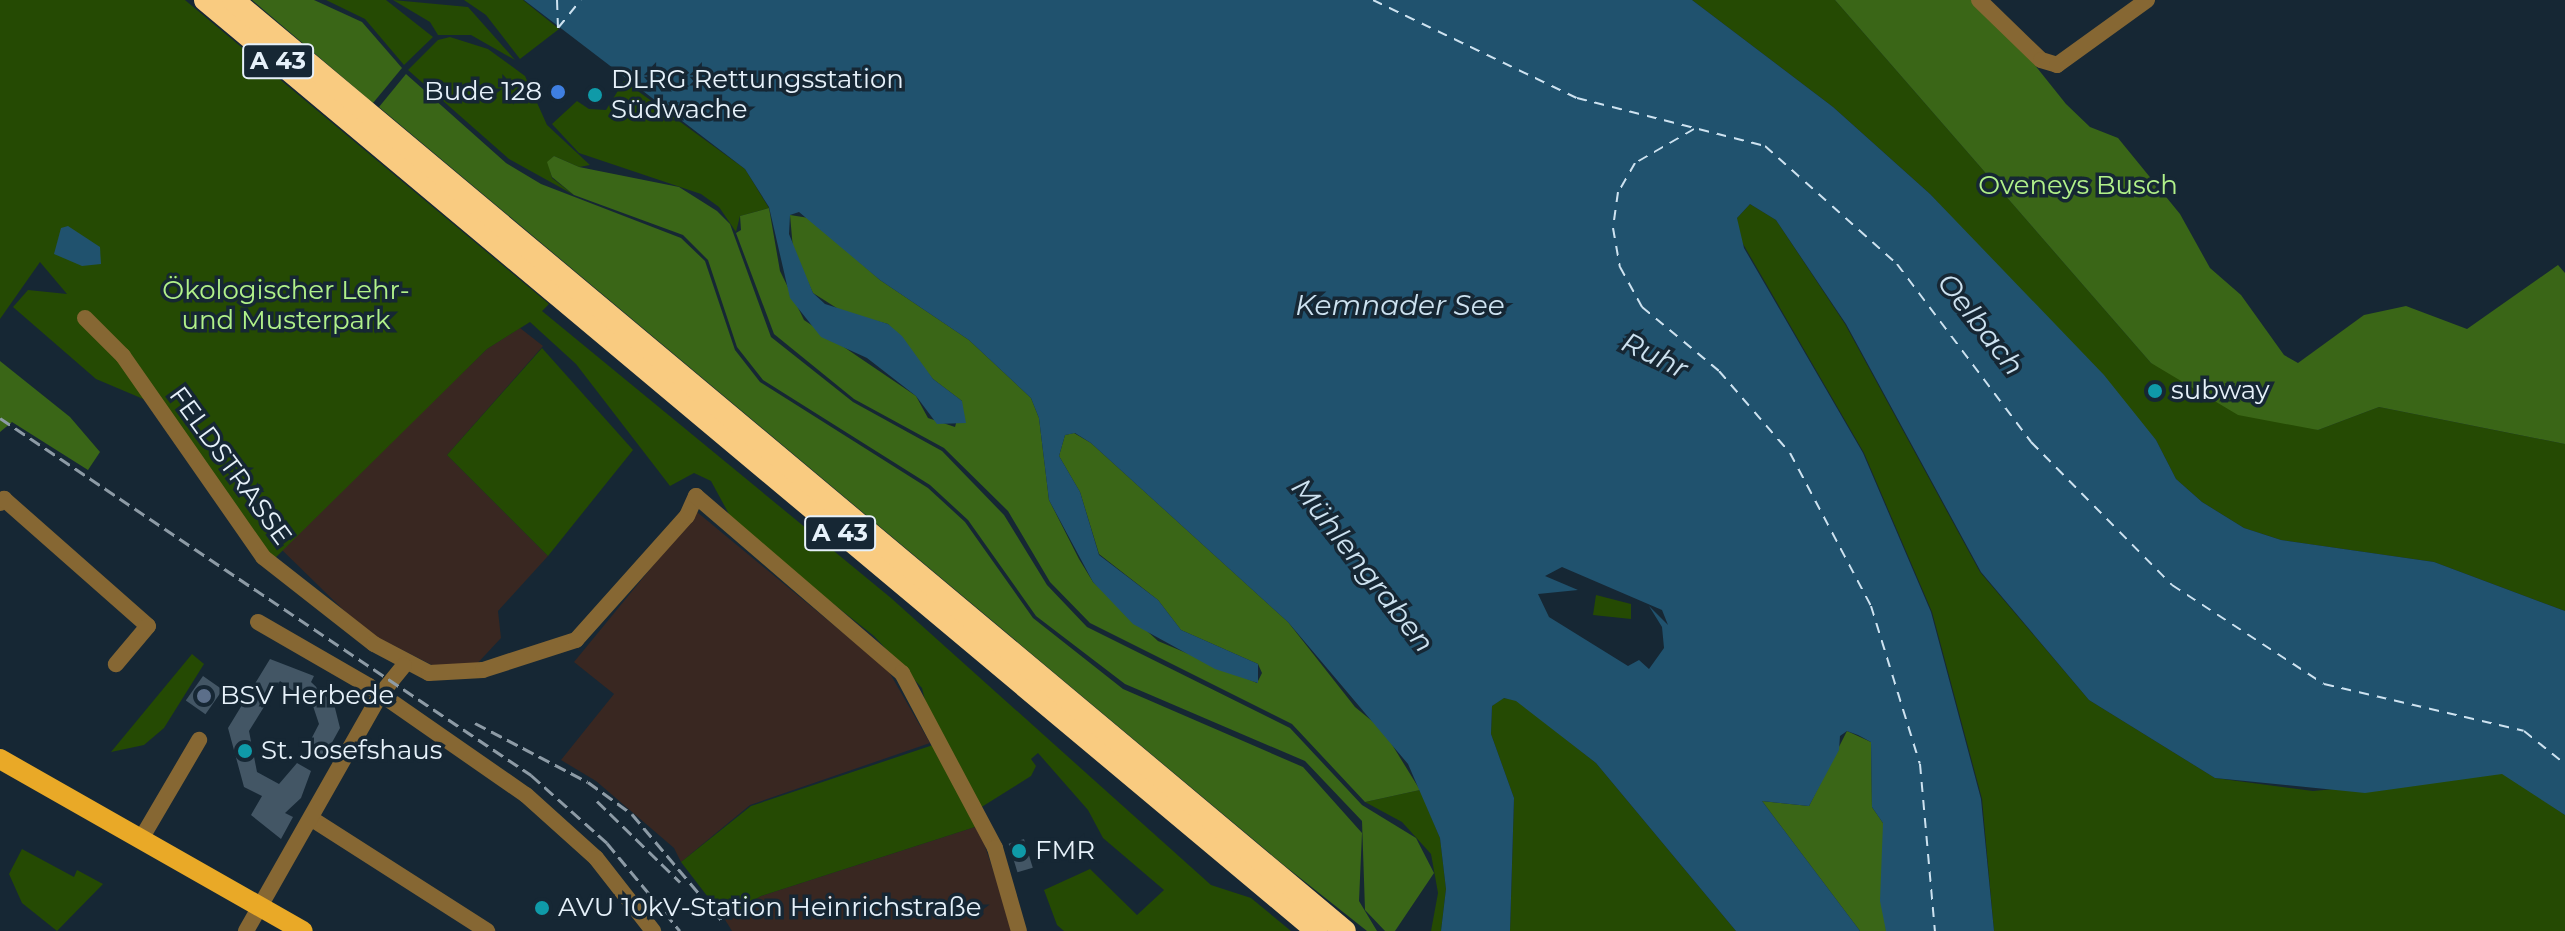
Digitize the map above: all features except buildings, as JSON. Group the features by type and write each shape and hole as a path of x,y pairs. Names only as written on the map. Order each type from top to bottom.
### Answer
{"highway":[{"name":"A 43","path":"205,0 1322,923 1345,931"},
{"name":"A 43","path":"233,0 1322,923"}],"main road":[{"path":"0,759 303,931"}],"street":[{"path":"1979,0 2041,60 2057,65 2147,0"},
{"name":"FELDSTRASSE","path":"85,318 123,356 254,547 306,596 404,665 453,675 576,640 687,516 696,496 902,673 995,848 1019,931"},
{"path":"0,503 4,499 148,626 116,664"},
{"path":"258,622 380,695 526,795 596,858 653,931"},
{"path":"246,931 264,907 380,695 404,665"},
{"path":"141,839 199,740"},
{"path":"312,819 487,931"}],"shaded area":[{"path":"520,328 543,346 447,455 548,556 498,611 501,638 474,667 438,668 365,631 281,549 487,349"},
{"path":"697,512 888,670 930,743 750,805 681,862 674,848 596,781 561,760 614,694 574,662"},
{"path":"978,826 1014,931 732,931 724,918 761,896"}],"green space":[{"name":"Ökologischer Lehr- und Musterpark","path":"0,0 185,0 549,304 542,311 891,598 1211,885 1251,898 1291,931 1064,931 1057,925 1044,890 1090,869 1137,915 1164,890 1103,838 1088,810 1038,753 1031,759 1036,766 1031,776 980,808 927,709 922,688 874,636 736,527 711,481 694,473 670,486 576,364 530,322 487,349 267,566 148,401 96,379 13,307 28,290 67,294 40,262 0,319"},
{"path":"252,0 314,0 362,22 402,68 373,103"},
{"path":"326,0 386,0 433,37 404,65 365,19"},
{"path":"393,0 468,7 515,60 471,35 438,35 430,22"},
{"path":"464,0 523,0 559,29 520,59 486,15"},
{"path":"1692,0 1835,0 2151,363 2318,430 2379,407 2565,444 2565,611 2434,562 2281,540 2244,528 2202,502 2176,479 2156,440 1930,194 1833,107"},
{"name":"Oveneys Busch","path":"1835,0 1983,0 2066,104 2090,127 2118,138 2180,214 2210,268 2241,295 2284,355 2298,363 2364,315 2406,306 2467,329 2558,265 2565,273 2565,444 2379,407 2318,430 2238,415 2151,363"},
{"path":"450,37 488,49 525,76 547,125 590,165 579,167 554,156 548,162 552,178 574,195 509,159 408,70 438,40"},
{"path":"406,74 506,163 541,184 681,238 705,261 735,350 760,382 928,488 965,522 1033,618 1123,689 1303,767 1362,833 1359,901 1377,931 1367,931 1285,866 379,107"},
{"path":"624,81 745,169 769,208 740,216 736,232 719,207 701,194 579,153 552,124 577,101 589,109 606,110"},
{"path":"554,156 579,167 679,187 717,211 730,224 771,337 853,402 942,451 1004,515 1047,585 1087,627 1290,728 1362,805 1416,838 1434,873 1395,931 1385,931 1365,910 1362,821 1305,761 1125,684 1036,616 968,520 930,485 763,380 737,347 708,260 683,235 574,195 552,177 547,162"},
{"path":"1750,204 1776,220 1845,324 1980,572 2089,700 2215,778 2313,791 2503,773 2565,815 2565,931 1994,931 1982,799 1932,612 1864,453 1739,237 1737,218"},
{"path":"769,208 780,271 804,320 916,396 928,418 955,427 962,401 933,379 888,324 843,312 813,293 793,249 790,215 809,218 880,280 969,340 1031,398 1039,418 1049,500 1079,559 1093,582 1158,641 1257,683 1262,673 1258,664 1181,630 1158,600 1099,554 1080,492 1059,456 1065,435 1074,433 1091,443 1288,622 1355,707 1383,730 1420,790 1365,802 1292,724 1090,623 1050,582 1008,511 944,448 854,399 774,334 736,233 741,230 740,216"},
{"path":"542,348 633,450 548,556 447,455"},
{"path":"0,361 70,417 100,452 88,470 12,422 0,432"},
{"path":"1596,595 1631,604 1631,619 1593,615"},
{"path":"192,654 204,664 164,728 144,745 111,752"},
{"path":"1503,698 1516,700 1596,763 1736,931 1510,931 1514,798 1491,734 1492,706"},
{"path":"1847,731 1871,742 1872,807 1883,823 1886,931 1860,931 1762,801 1809,806"},
{"path":"933,745 978,826 761,896 724,918 681,862 751,806"},
{"path":"1420,790 1440,838 1446,889 1441,931 1431,931 1438,893 1431,854 1402,822 1365,802"},
{"path":"22,849 74,877 77,870 103,884 57,931 22,903 9,874"}],"water":[{"name":"Kemnader See","path":"524,0 1692,0 1833,107 1930,194 2104,375 2156,440 2176,479 2202,502 2244,528 2281,540 2434,562 2565,611 2565,815 2502,774 2365,793 2215,778 2089,700 1981,572 1846,324 1776,220 1750,204 1737,218 1744,248 1863,453 1931,612 1981,799 1994,931 1886,931 1880,901 1883,823 1872,807 1871,742 1858,735 1847,731 1840,736 1839,750 1809,806 1762,801 1860,931 1736,931 1596,763 1516,701 1504,698 1492,706 1491,734 1514,798 1510,931 1441,931 1446,889 1440,838 1408,764 1288,622 1091,443 1075,433 1065,435 1059,456 1080,492 1099,555 1158,600 1181,630 1258,664 1258,683 1215,669 1133,624 1093,582 1049,500 1039,418 1031,398 969,340 880,280 799,212 790,215 789,234 813,293 825,304 888,324 902,336 933,379 962,401 966,423 937,424 916,396 867,358 821,337 790,298 769,207 745,169","holes":["1562,567 1662,610 1668,625 1649,606 1662,627 1664,648 1649,669 1639,660 1628,666 1549,617 1538,594 1578,590 1545,576"]},
{"path":"68,226 100,247 101,264 82,266 54,254 61,228"}],"ferry route":[{"path":"557,0 558,28 581,0"},
{"path":"1373,0 1577,98 1765,146 1897,264 2031,442 2172,585 2324,684 2524,731 2565,764"},
{"path":"1694,129 1635,163 1618,192 1613,228 1620,267 1642,307 1719,371 1790,453 1871,606 1920,764 1935,931"}],"railway":[{"path":"0,418 531,775 607,843 680,931"},
{"path":"475,723 588,782 632,814 722,921"},
{"path":"597,801 680,882"}],"place":[{"name":"Bude 128","path":"558,92"},
{"name":"DLRG Rettungsstation Südwache","path":"595,95"},
{"name":"subway","path":"2155,391"},
{"name":"BSV Herbede","path":"204,696"},
{"name":"St. Josefshaus","path":"245,751"},
{"name":"FMR","path":"1019,851"},
{"name":"AVU 10kV-Station Heinrichstraße","path":"542,908"}],"water label":[{"name":"Oelbach","path":"1981,324"},
{"name":"Ruhr","path":"1655,355"},
{"name":"Mühlengraben","path":"1363,565"}]}
